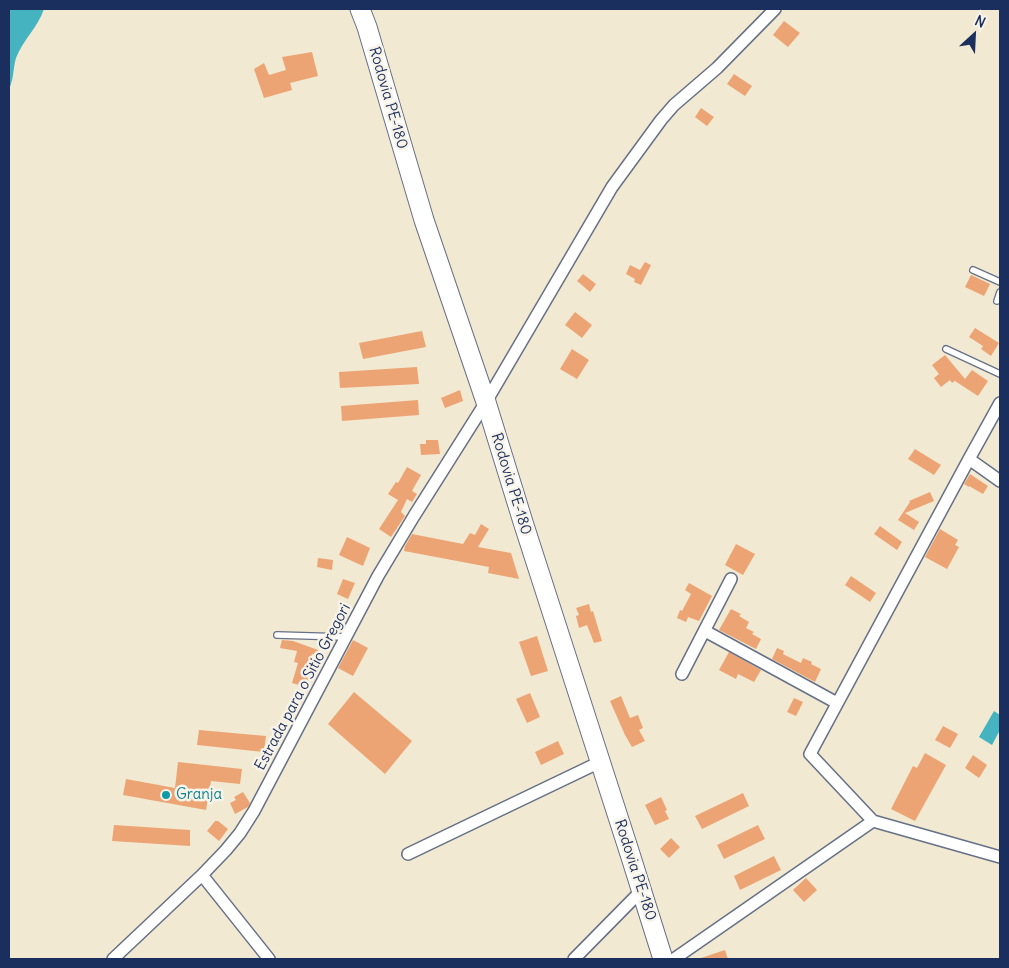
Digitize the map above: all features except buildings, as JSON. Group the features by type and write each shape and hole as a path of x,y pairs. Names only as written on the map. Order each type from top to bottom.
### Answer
{"main road":[{"name":"Rodovia PE-180","path":"360,9 424,220 486,402 663,959"}],"street":[{"name":"Estrada para o Sitio Gregori","path":"113,959 202,875 234,841 254,811 378,576 486,402 582,237 630,161 674,105 717,68 775,9"},
{"path":"1000,404 810,754 874,820 1000,857"},
{"path":"969,459 1000,481"},
{"path":"682,674 730,580"},
{"path":"705,631 837,703"},
{"path":"408,854 600,762"},
{"path":"674,959 874,820"},
{"path":"202,875 270,959"},
{"path":"574,959 642,890"}],"lane":[{"path":"974,270 1000,282"},
{"path":"997,301 1000,292"},
{"path":"946,349 1000,374"},
{"path":"277,635 345,637"}],"water":[{"path":"9,9 44,9 16,58 9,89"},
{"path":"994,711 1000,715 1000,730 992,745 979,737"}],"place":[{"name":"Granja","path":"166,795"}]}
